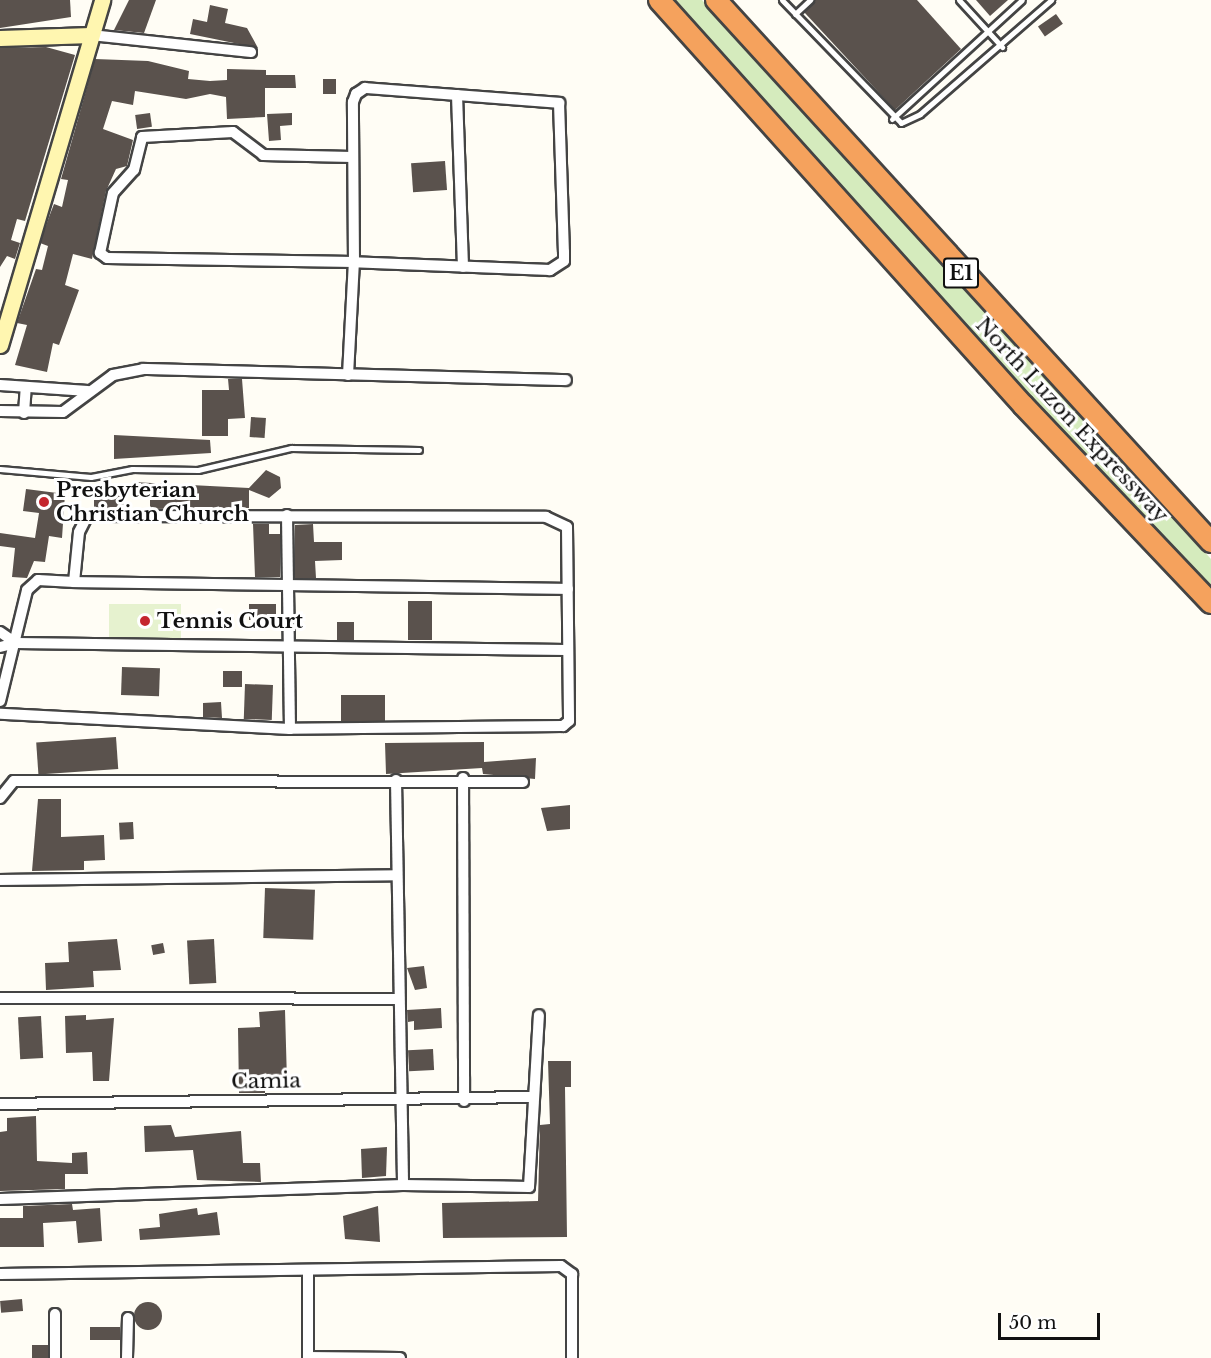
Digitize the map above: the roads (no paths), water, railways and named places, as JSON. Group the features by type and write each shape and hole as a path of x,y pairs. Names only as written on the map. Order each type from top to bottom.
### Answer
{"highway":[{"name":"North Luzon Expressway","path":"659,0 1023,405 1211,603"},
{"name":"North Luzon Expressway","path":"716,0 1211,542"}],"main road":[{"path":"0,345 102,0"},
{"path":"0,38 91,35"}],"street":[{"path":"91,35 251,52"},
{"path":"348,375 354,262 353,102 359,90 556,101 563,123 564,261 550,270 354,262 107,258 100,254 113,193 134,170 142,137 233,132 263,155 352,157"},
{"path":"457,95 463,267"},
{"path":"0,411 24,413 63,411 113,375 143,369 566,380"},
{"path":"0,385 88,391"},
{"path":"24,413 26,387"},
{"path":"0,714 290,729 563,726 569,721 566,650 570,535 557,519 287,515 87,516 79,532 74,582"},
{"path":"287,515 286,583 290,729"},
{"path":"0,701 32,584 74,582 286,583 568,589"},
{"path":"0,632 16,643"},
{"path":"0,647 16,643 288,649 566,650"},
{"path":"463,778 464,1101"},
{"path":"0,798 14,781 463,778 523,782"},
{"path":"396,780 394,874 396,999 402,1100 403,1185"},
{"path":"0,880 394,874"},
{"path":"0,998 396,999"},
{"path":"0,1199 403,1185 529,1187 538,1015"},
{"name":"Camia","path":"0,1104 464,1101 533,1096"},
{"path":"0,1274 569,1268 572,1358"},
{"path":"308,1272 308,1357 400,1358"},
{"path":"55,1314 55,1358"},
{"path":"127,1358 128,1318"}],"lane":[{"path":"782,0 892,119 910,122 1002,46 1051,0"},
{"path":"795,14 810,0"},
{"path":"959,0 1002,46"},
{"path":"892,119 1022,0"},
{"path":"0,469 91,477 132,469 198,470 283,448 419,450"}],"place":[{"name":"Presbyterian Christian Church","path":"44,502"},
{"name":"Tennis Court","path":"145,621"}]}
